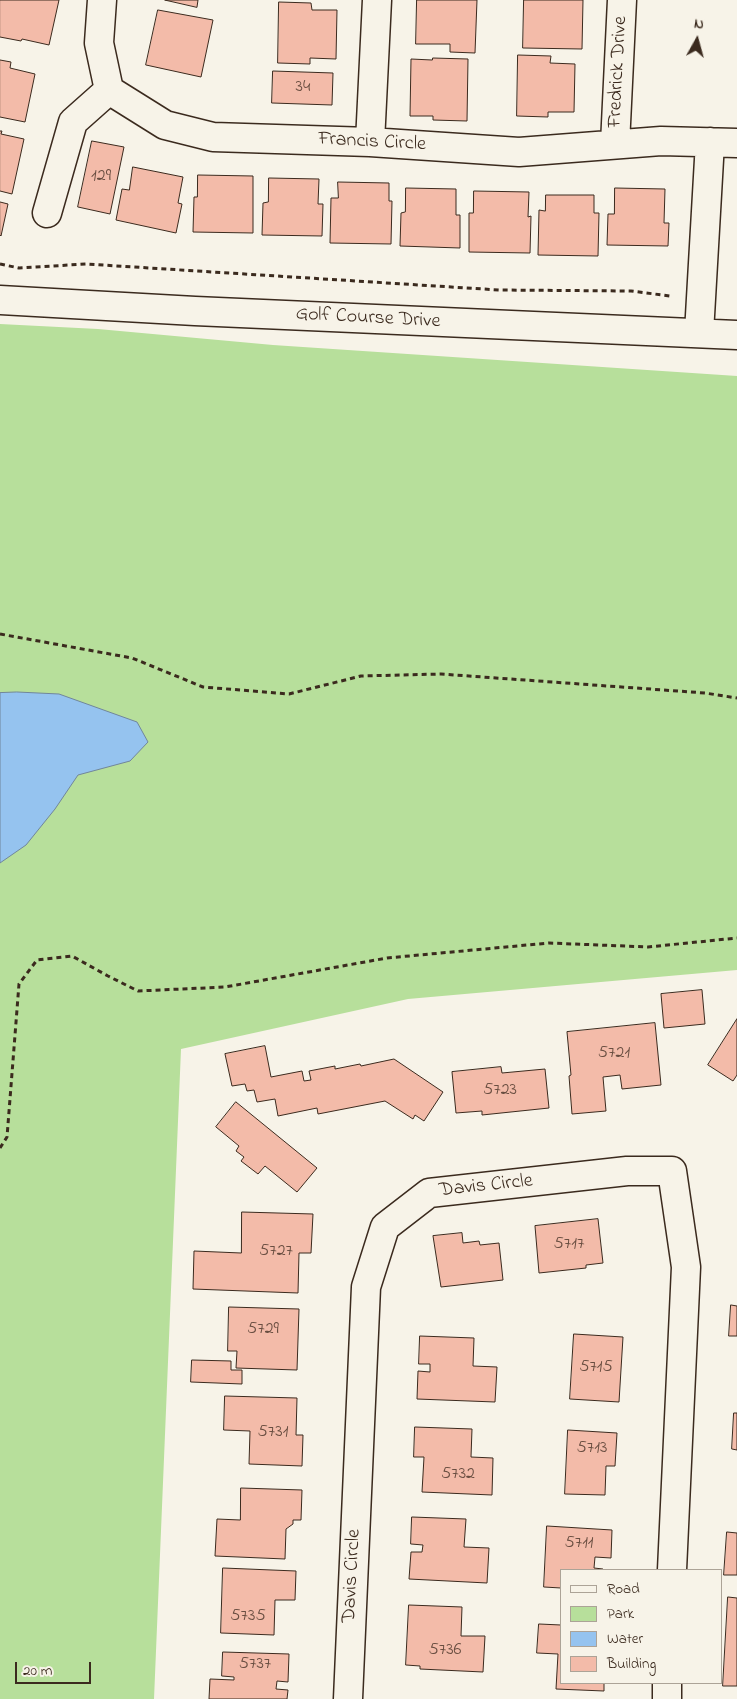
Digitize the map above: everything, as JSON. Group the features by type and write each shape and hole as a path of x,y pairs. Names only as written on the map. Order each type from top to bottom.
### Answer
{"street":[{"path":"47,213 73,122 109,90 99,43 102,0"},
{"path":"370,142 377,0"},
{"name":"Fredrick Drive","path":"616,144 622,0"},
{"name":"Francis Circle","path":"109,90 165,125 213,137 370,142 519,152 661,141 737,143"},
{"path":"699,333 710,142"},
{"name":"Golf Course Drive","path":"0,300 195,311 737,335"},
{"name":"Davis Circle","path":"348,1699 366,1287 385,1227 429,1193 626,1171 672,1171 686,1267 672,1569"},
{"path":"667,1699 668,1684"}],"path":[{"path":"0,264 19,268 86,264 499,290 631,291 670,296"},
{"path":"0,634 132,658 203,687 270,693 290,694 361,676 441,674 705,693 737,698"},
{"path":"0,1148 7,1137 19,984 37,960 72,956 138,991 225,987 387,958 549,943 648,947 737,938"}],"green space":[{"path":"0,324 98,329 273,345 737,376 737,970 408,999 181,1049 154,1699 0,1699"}],"water":[{"path":"0,693 59,694 137,722 148,742 130,761 78,775 55,809 26,845 0,863"}],"building":[{"path":"0,0 59,0 49,45 22,39 21,41 0,37"},
{"path":"165,0 198,0 197,7"},
{"path":"417,0 477,0 475,53 450,52 450,44 416,44"},
{"path":"524,0 583,0 582,49 523,48"},
{"path":"279,2 311,3 312,10 337,10 336,59 310,58 310,64 278,63"},
{"path":"158,10 213,20 201,77 146,65"},
{"path":"518,55 551,56 550,63 575,64 574,112 548,112 548,117 517,116"},
{"path":"433,58 468,59 467,121 433,120 433,116 410,116 411,59 432,60"},
{"path":"0,60 11,62 10,68 35,74 25,122 0,117"},
{"path":"273,71 333,73 332,105 272,103"},
{"path":"0,131 2,131 1,134 24,139 12,194 0,191"},
{"path":"92,141 124,147 110,214 78,207"},
{"path":"133,167 183,177 178,203 182,204 176,233 116,220 122,189 129,190"},
{"path":"198,175 253,176 253,233 193,232 194,197 197,197"},
{"path":"269,178 319,179 318,204 323,204 322,236 262,235 263,203 268,202"},
{"path":"338,182 389,183 389,201 392,201 391,244 330,243 331,198 338,198"},
{"path":"406,188 456,189 456,215 460,215 460,248 400,246 401,213 405,212"},
{"path":"615,188 665,189 664,223 669,223 668,246 607,245 608,214 614,214"},
{"path":"474,191 529,192 528,217 531,216 530,253 469,252 469,213 473,213"},
{"path":"546,195 594,195 594,213 599,213 598,256 538,255 539,210 545,211"},
{"path":"0,202 8,204 1,236 0,235"},
{"path":"702,990 705,1024 664,1028 661,994"},
{"path":"737,1019 737,1075 733,1081 708,1065"},
{"path":"655,1023 661,1085 622,1089 620,1075 603,1077 606,1111 572,1114 567,1032"},
{"path":"265,1046 271,1077 302,1071 304,1081 311,1080 309,1071 335,1066 335,1069 360,1064 361,1066 394,1059 443,1092 424,1121 415,1115 413,1119 385,1101 318,1114 317,1108 278,1116 275,1099 257,1102 254,1090 247,1091 245,1084 232,1086 225,1054"},
{"path":"501,1067 502,1073 545,1069 549,1108 482,1115 482,1111 456,1113 452,1072"},
{"path":"236,1102 317,1168 297,1192 265,1166 258,1174 241,1161 244,1157 236,1151 239,1146 216,1127"},
{"path":"242,1212 313,1214 311,1253 299,1253 298,1293 193,1289 194,1251 241,1253"},
{"path":"598,1219 603,1263 586,1265 586,1268 539,1273 535,1226"},
{"path":"462,1233 463,1243 479,1241 480,1245 499,1243 503,1280 441,1287 433,1236"},
{"path":"731,1305 737,1306 737,1336 729,1336"},
{"path":"229,1307 299,1309 297,1370 236,1368 237,1351 228,1351"},
{"path":"574,1334 623,1337 619,1402 570,1399"},
{"path":"420,1336 474,1338 473,1366 497,1367 495,1402 417,1399 418,1371 430,1372 430,1364 419,1364"},
{"path":"192,1360 231,1361 231,1370 242,1370 242,1384 191,1382"},
{"path":"225,1396 297,1398 296,1435 303,1435 302,1466 249,1464 250,1431 224,1430"},
{"path":"734,1413 737,1413 737,1450 732,1449"},
{"path":"415,1427 472,1429 471,1457 493,1458 492,1495 422,1492 424,1457 414,1457"},
{"path":"568,1430 617,1433 615,1466 606,1466 605,1495 565,1494"},
{"path":"241,1488 302,1490 301,1520 293,1520 293,1524 286,1529 285,1559 215,1556 217,1519 240,1520"},
{"path":"412,1517 466,1519 464,1547 489,1548 487,1583 409,1579 411,1552 422,1552 423,1545 411,1544"},
{"path":"547,1526 612,1530 611,1558 595,1557 594,1568 603,1569 560,1569 560,1588 544,1587"},
{"path":"727,1532 737,1533 737,1575 724,1575"},
{"path":"223,1568 296,1571 295,1600 275,1600 274,1635 221,1633"},
{"path":"728,1597 737,1598 737,1686 723,1686"},
{"path":"409,1605 462,1607 461,1636 485,1636 483,1672 420,1669 420,1666 406,1665"},
{"path":"539,1624 560,1625 560,1684 604,1684 604,1691 556,1689 558,1654 537,1653"},
{"path":"223,1652 289,1654 288,1682 277,1681 276,1689 288,1690 287,1699 209,1699 210,1679 234,1680 234,1677 222,1676"}]}
